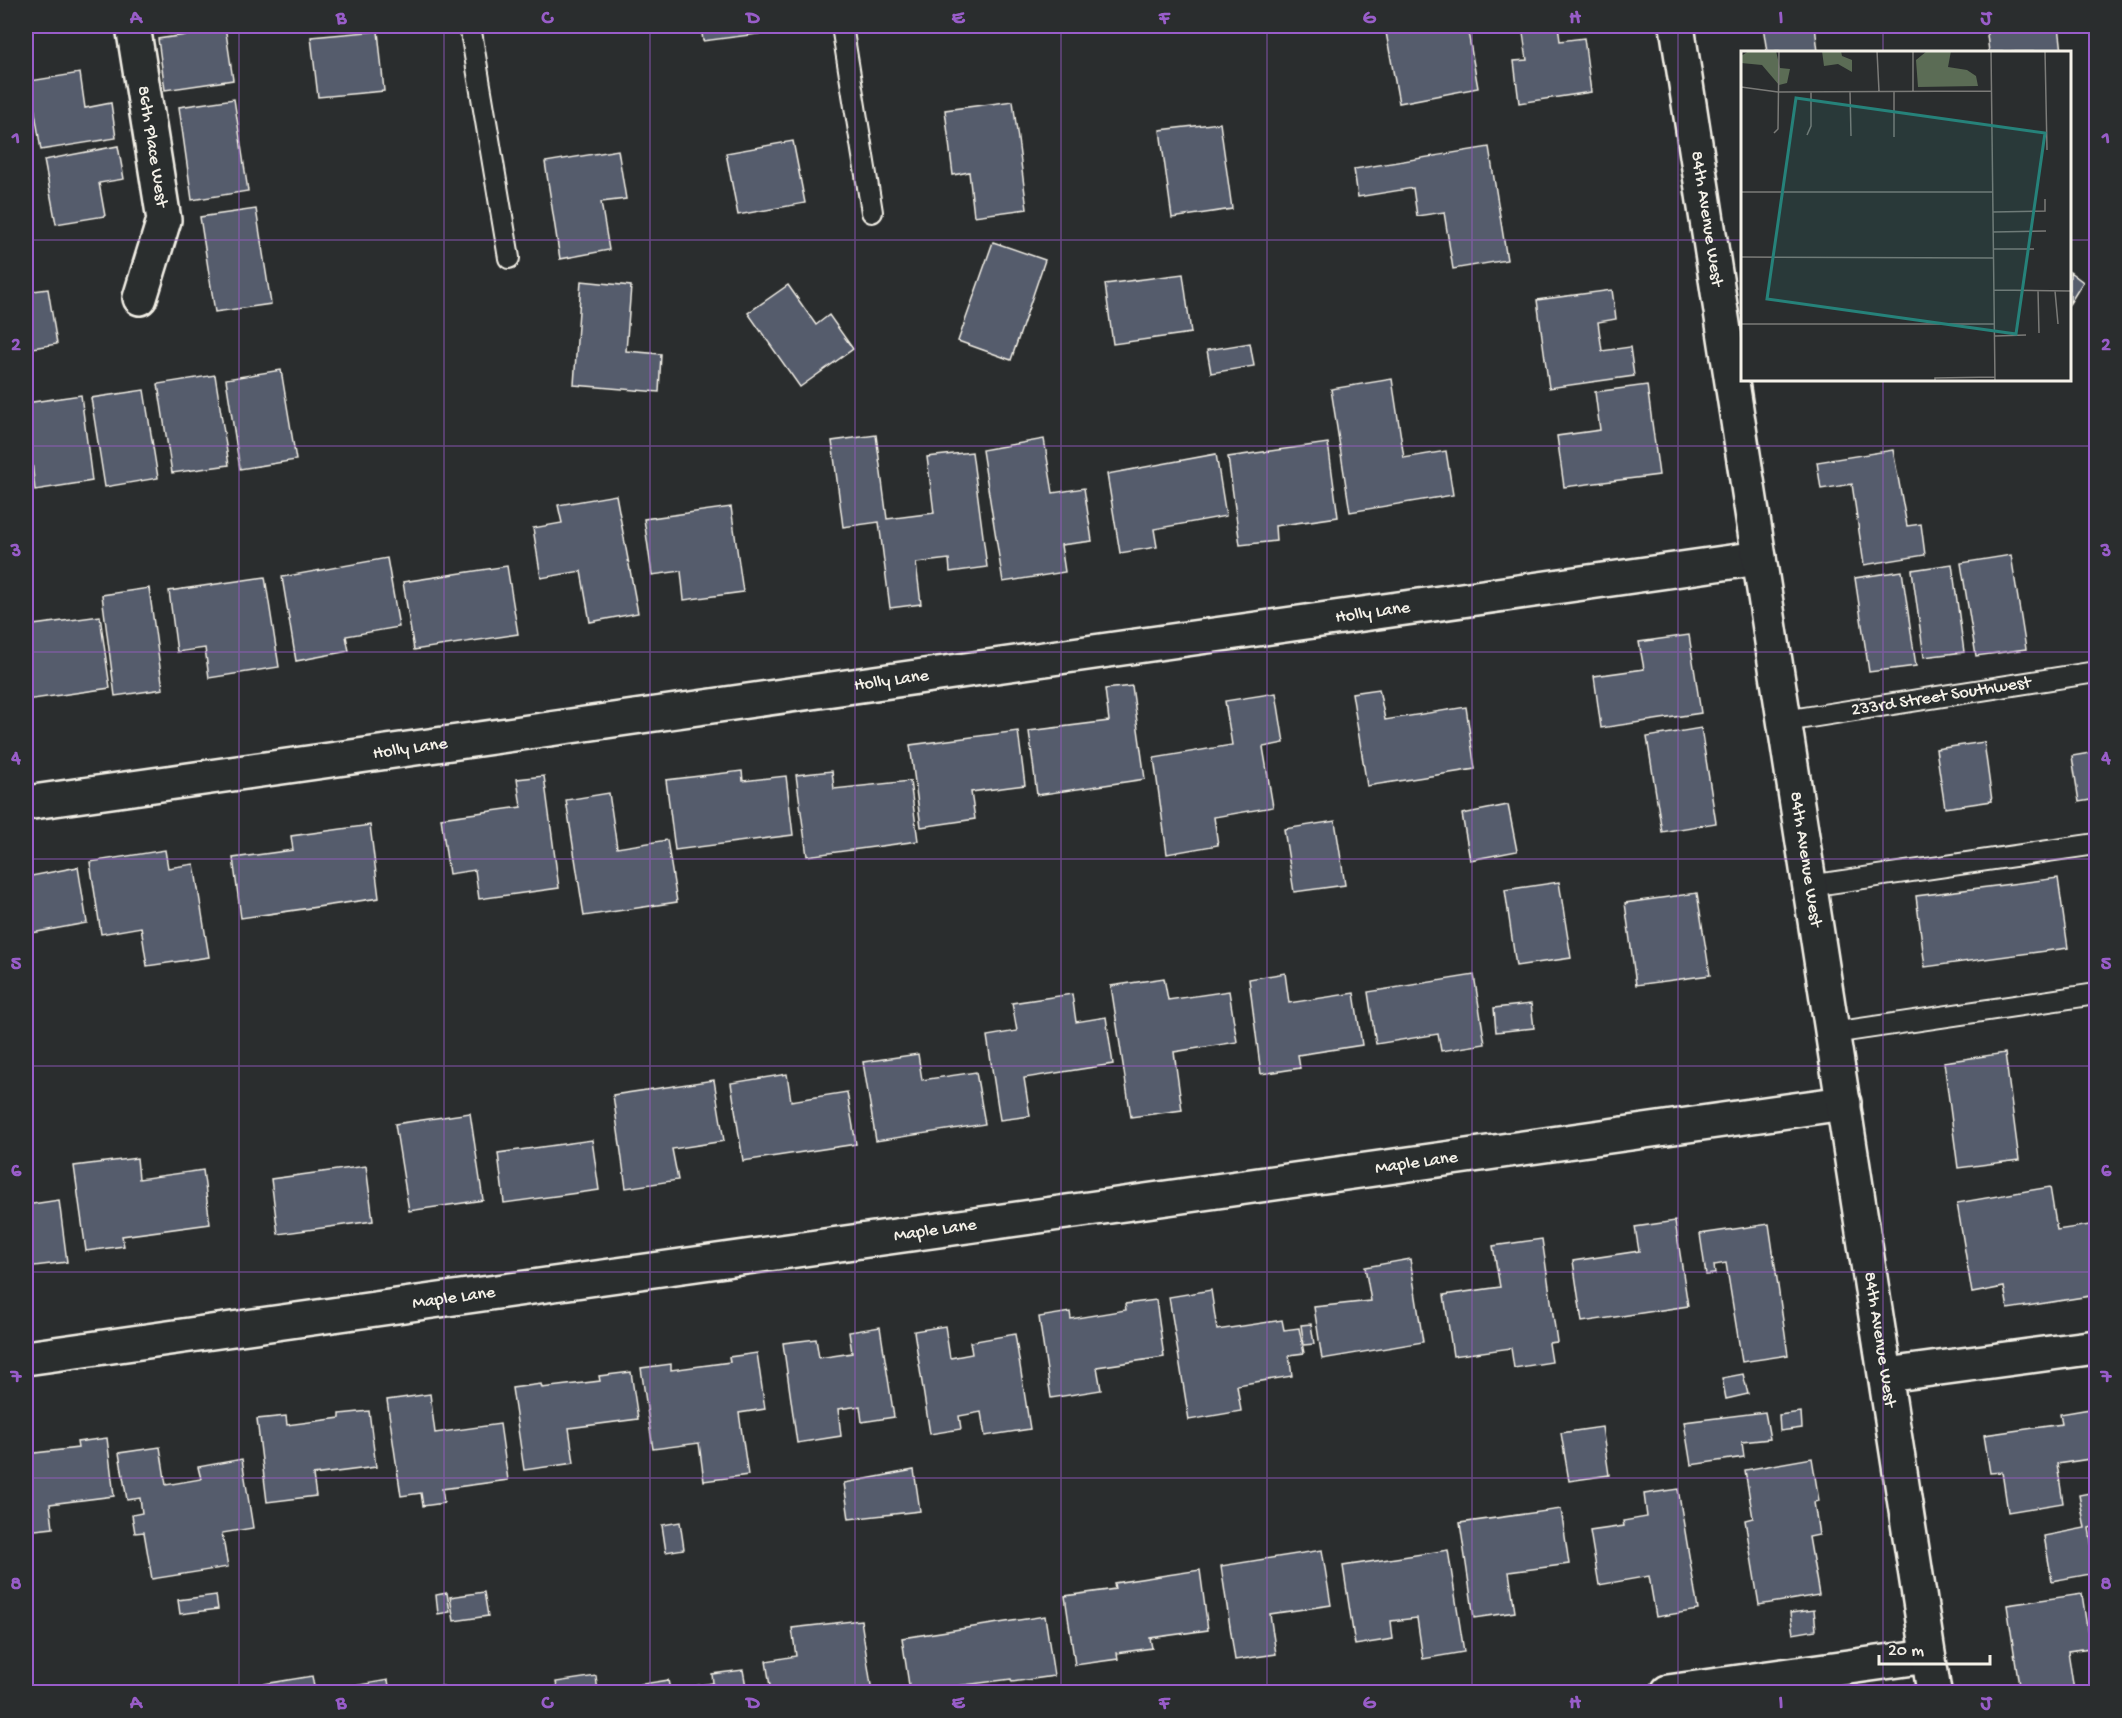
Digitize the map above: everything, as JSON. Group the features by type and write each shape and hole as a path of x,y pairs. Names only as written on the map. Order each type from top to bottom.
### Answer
{"street":[{"name":"86th Place West","path":"133,26 164,220 140,298"},
{"name":"84th Avenue West","path":"1677,26 1809,886 1887,1375 1934,1692"},
{"name":"Holly Lane","path":"26,803 1759,558"},
{"name":"Maple Lane","path":"26,1358 1844,1103"},
{"path":"1887,1375 2097,1347"},
{"path":"1668,1692 1928,1656"}],"lane":[{"path":"470,26 509,258"},
{"path":"842,26 872,212"},
{"name":"233rd Street Southwest","path":"1785,722 2097,672"},
{"path":"1809,886 2097,844"},
{"path":"1833,1033 2097,994"}],"building":[{"path":"191,26 225,26 233,80 165,90 158,39 192,34"},
{"path":"701,26 813,26 813,27 703,41"},
{"path":"1467,26 1478,88 1399,103 1385,27"},
{"path":"1522,26 1558,26 1560,41 1584,38 1591,92 1519,103 1514,61 1527,60"},
{"path":"1763,26 1815,26 1818,51 1767,51"},
{"path":"1986,26 2034,26 2035,29 2059,26 2062,51 1989,51"},
{"path":"378,31 384,91 318,97 311,37"},
{"path":"80,73 85,108 111,103 116,138 41,150 30,81"},
{"path":"234,99 248,191 192,200 179,107"},
{"path":"1013,101 1027,209 974,216 969,172 953,175 945,110"},
{"path":"1220,123 1232,209 1172,218 1160,130"},
{"path":"793,141 805,203 738,215 726,153"},
{"path":"118,146 124,179 99,183 105,216 56,224 44,160"},
{"path":"1489,147 1507,260 1453,269 1444,212 1417,216 1413,188 1358,197 1354,169"},
{"path":"618,150 626,199 601,202 609,250 560,259 545,162"},
{"path":"256,209 271,304 215,312 200,217"},
{"path":"26,222 35,275 26,277"},
{"path":"993,242 1045,260 1011,360 958,341"},
{"path":"2071,273 2083,282 2071,301"},
{"path":"1183,274 1191,333 1113,344 1105,284"},
{"path":"581,281 631,286 626,351 661,354 659,392 574,385"},
{"path":"788,285 816,325 829,315 853,349 800,387 748,313"},
{"path":"48,289 57,344 26,349 26,292"},
{"path":"1612,290 1616,319 1598,322 1602,351 1630,347 1634,376 1549,388 1537,300"},
{"path":"1250,343 1254,366 1211,373 1207,350"},
{"path":"281,370 296,460 240,469 226,379"},
{"path":"215,375 229,465 172,473 158,384"},
{"path":"1392,379 1404,458 1446,451 1453,495 1350,512 1331,389"},
{"path":"1647,385 1659,475 1564,487 1557,436 1600,430 1595,392"},
{"path":"144,390 158,478 105,487 91,398"},
{"path":"81,395 92,481 35,490 26,403"},
{"path":"876,435 887,519 934,513 927,457 972,452 987,567 950,572 949,559 916,563 921,604 890,608 879,522 843,527 832,441"},
{"path":"1044,439 1053,493 1084,488 1092,541 1061,545 1065,572 1003,582 982,450"},
{"path":"1328,443 1338,517 1275,526 1276,541 1240,545 1228,457"},
{"path":"1893,450 1907,526 1921,524 1925,555 1864,565 1852,484 1821,489 1817,462"},
{"path":"1216,454 1226,516 1154,529 1157,547 1120,553 1107,474"},
{"path":"616,495 638,613 590,622 581,571 541,578 533,528 562,523 558,505"},
{"path":"731,507 743,592 684,600 681,571 652,575 644,519"},
{"path":"2011,555 2026,649 1976,656 1961,563"},
{"path":"387,558 399,627 346,636 349,651 296,661 282,577"},
{"path":"1952,564 1964,652 1924,657 1912,570"},
{"path":"507,566 518,634 414,650 403,582"},
{"path":"1902,571 1916,666 1869,672 1855,578"},
{"path":"265,577 279,667 209,678 205,648 177,652 169,591"},
{"path":"149,588 163,689 115,696 102,595"},
{"path":"100,616 110,688 26,700 26,626"},
{"path":"1689,635 1701,713 1601,728 1594,676 1644,669 1639,642"},
{"path":"1132,686 1145,779 1037,795 1029,731 1109,721 1105,689"},
{"path":"1379,689 1385,720 1466,707 1475,769 1367,786 1352,693"},
{"path":"1276,693 1284,743 1263,747 1273,807 1214,817 1218,845 1167,854 1154,758 1232,745 1225,701"},
{"path":"1701,728 1716,823 1662,832 1647,737"},
{"path":"1018,731 1025,785 971,792 975,819 921,827 910,745"},
{"path":"1984,742 1992,801 1945,808 1936,749"},
{"path":"2096,752 2096,799 2079,802 2072,756"},
{"path":"742,771 743,781 786,776 793,835 675,850 666,780"},
{"path":"832,771 834,789 910,781 918,841 807,856 796,775"},
{"path":"544,776 559,888 479,899 475,870 449,874 441,818 521,807 517,779"},
{"path":"609,793 617,848 667,840 677,902 584,916 566,800"},
{"path":"1508,805 1517,851 1470,860 1462,814"},
{"path":"1335,821 1345,885 1294,892 1284,829"},
{"path":"370,825 379,898 241,918 233,858 293,850 291,836"},
{"path":"165,850 168,868 194,864 209,957 147,966 141,927 101,934 90,862"},
{"path":"78,867 87,923 26,934 26,877"},
{"path":"2058,878 2068,948 1925,967 1916,896"},
{"path":"1559,882 1571,958 1516,966 1505,890"},
{"path":"1697,893 1710,975 1636,985 1625,903"},
{"path":"1285,973 1289,1003 1354,993 1362,1045 1298,1055 1300,1068 1261,1074 1249,979"},
{"path":"1474,975 1485,1044 1441,1051 1438,1034 1376,1044 1368,992"},
{"path":"1164,978 1168,1000 1229,991 1237,1042 1174,1052 1182,1110 1131,1117 1111,986"},
{"path":"1072,994 1076,1022 1106,1017 1113,1064 1024,1078 1030,1116 1000,1120 987,1036 1017,1031 1012,1003"},
{"path":"1531,1004 1534,1028 1496,1032 1494,1008"},
{"path":"2005,1053 2019,1160 1958,1168 1944,1062"},
{"path":"918,1054 922,1080 976,1072 985,1124 876,1141 863,1062"},
{"path":"787,1074 791,1101 847,1092 856,1144 743,1161 731,1083"},
{"path":"714,1080 724,1141 672,1149 678,1180 626,1188 613,1095"},
{"path":"470,1113 483,1200 409,1211 395,1124"},
{"path":"592,1140 599,1190 504,1203 498,1153"},
{"path":"137,1158 139,1179 203,1170 210,1224 122,1236 124,1246 86,1251 74,1166"},
{"path":"366,1166 373,1221 278,1234 271,1179"},
{"path":"2050,1187 2057,1230 2096,1224 2096,1295 2008,1309 2004,1287 1972,1293 1957,1203"},
{"path":"59,1200 67,1262 26,1267 26,1205"},
{"path":"1675,1221 1688,1306 1582,1322 1573,1261 1639,1251 1635,1227"},
{"path":"1769,1224 1788,1355 1742,1362 1726,1263 1714,1265 1715,1274 1706,1275 1700,1234"},
{"path":"1542,1239 1557,1342 1549,1343 1552,1362 1514,1368 1511,1348 1453,1356 1444,1295 1500,1287 1493,1246"},
{"path":"1410,1259 1423,1342 1322,1359 1314,1307 1371,1301 1365,1267"},
{"path":"1211,1290 1217,1330 1282,1320 1284,1330 1299,1328 1304,1353 1289,1355 1292,1376 1237,1385 1241,1411 1189,1420 1169,1297"},
{"path":"1156,1300 1164,1357 1097,1367 1101,1390 1051,1398 1039,1317 1070,1312 1071,1319 1126,1310 1125,1304"},
{"path":"1311,1324 1314,1344 1304,1345 1301,1325"},
{"path":"945,1326 950,1358 972,1354 970,1342 1015,1334 1030,1429 985,1436 981,1412 959,1416 961,1429 930,1434 914,1331"},
{"path":"880,1327 894,1417 862,1422 860,1406 838,1409 841,1436 797,1443 783,1343 816,1339 819,1358 852,1353 849,1332"},
{"path":"757,1353 765,1409 739,1413 748,1475 704,1481 699,1443 653,1449 641,1368 671,1364 671,1370 730,1362 729,1357"},
{"path":"631,1372 638,1419 569,1428 574,1463 524,1470 512,1388 541,1384 542,1388 600,1381 599,1376"},
{"path":"1743,1374 1748,1394 1726,1399 1722,1378"},
{"path":"430,1394 435,1433 500,1424 508,1480 442,1489 444,1503 423,1506 421,1493 401,1496 387,1400"},
{"path":"2096,1408 2096,1458 2057,1464 2063,1503 2008,1512 2002,1472 1990,1473 1984,1435 2062,1424 2060,1414"},
{"path":"369,1411 376,1467 313,1475 316,1496 267,1502 257,1419 286,1416 287,1425 340,1418 340,1414"},
{"path":"1765,1412 1770,1439 1742,1442 1744,1457 1691,1465 1684,1422"},
{"path":"1801,1412 1802,1428 1780,1431 1779,1415"},
{"path":"1602,1427 1609,1475 1569,1481 1561,1433"},
{"path":"107,1438 114,1496 50,1504 53,1528 26,1531 26,1454 78,1448 77,1442"},
{"path":"160,1447 166,1485 201,1479 198,1467 242,1459 253,1528 222,1533 228,1567 152,1579 144,1532 135,1533 132,1515 142,1513 140,1498 127,1500 119,1453"},
{"path":"1812,1458 1819,1501 1814,1502 1819,1535 1809,1537 1819,1595 1759,1605 1745,1520 1753,1518 1745,1470"},
{"path":"914,1470 920,1511 849,1519 844,1483"},
{"path":"2094,1485 2096,1485 2096,1526 2089,1528 2096,1573 2052,1581 2044,1536 2085,1528 2079,1495 2095,1492"},
{"path":"1678,1489 1698,1610 1656,1617 1649,1576 1599,1585 1590,1531 1624,1526 1623,1521 1647,1517 1644,1494"},
{"path":"1561,1509 1569,1564 1509,1572 1515,1612 1474,1618 1460,1523"},
{"path":"680,1522 684,1549 666,1552 662,1525"},
{"path":"1322,1550 1331,1605 1270,1614 1276,1654 1235,1660 1221,1566"},
{"path":"1448,1550 1464,1652 1423,1659 1417,1618 1391,1621 1393,1639 1355,1645 1343,1566"},
{"path":"1200,1570 1208,1630 1150,1638 1152,1648 1117,1653 1118,1659 1075,1665 1065,1596 1115,1589 1114,1583"},
{"path":"484,1592 488,1616 454,1621 450,1597"},
{"path":"447,1593 450,1612 438,1614 436,1595"},
{"path":"2082,1594 2090,1648 2068,1651 2074,1691 2020,1692 2007,1605"},
{"path":"216,1595 218,1609 180,1614 178,1600"},
{"path":"1814,1610 1816,1630 1793,1634 1790,1613"},
{"path":"1045,1616 1054,1676 910,1692 902,1638"},
{"path":"861,1620 872,1692 771,1692 766,1661 796,1656 792,1628"},
{"path":"743,1670 747,1692 631,1692 630,1686 668,1680 670,1690 713,1683 712,1674"},
{"path":"312,1676 315,1692 215,1692"},
{"path":"596,1676 598,1692 558,1692 556,1682"},
{"path":"388,1680 390,1692 349,1692 348,1687"},
{"path":"443,1686 444,1692 400,1692"}]}
